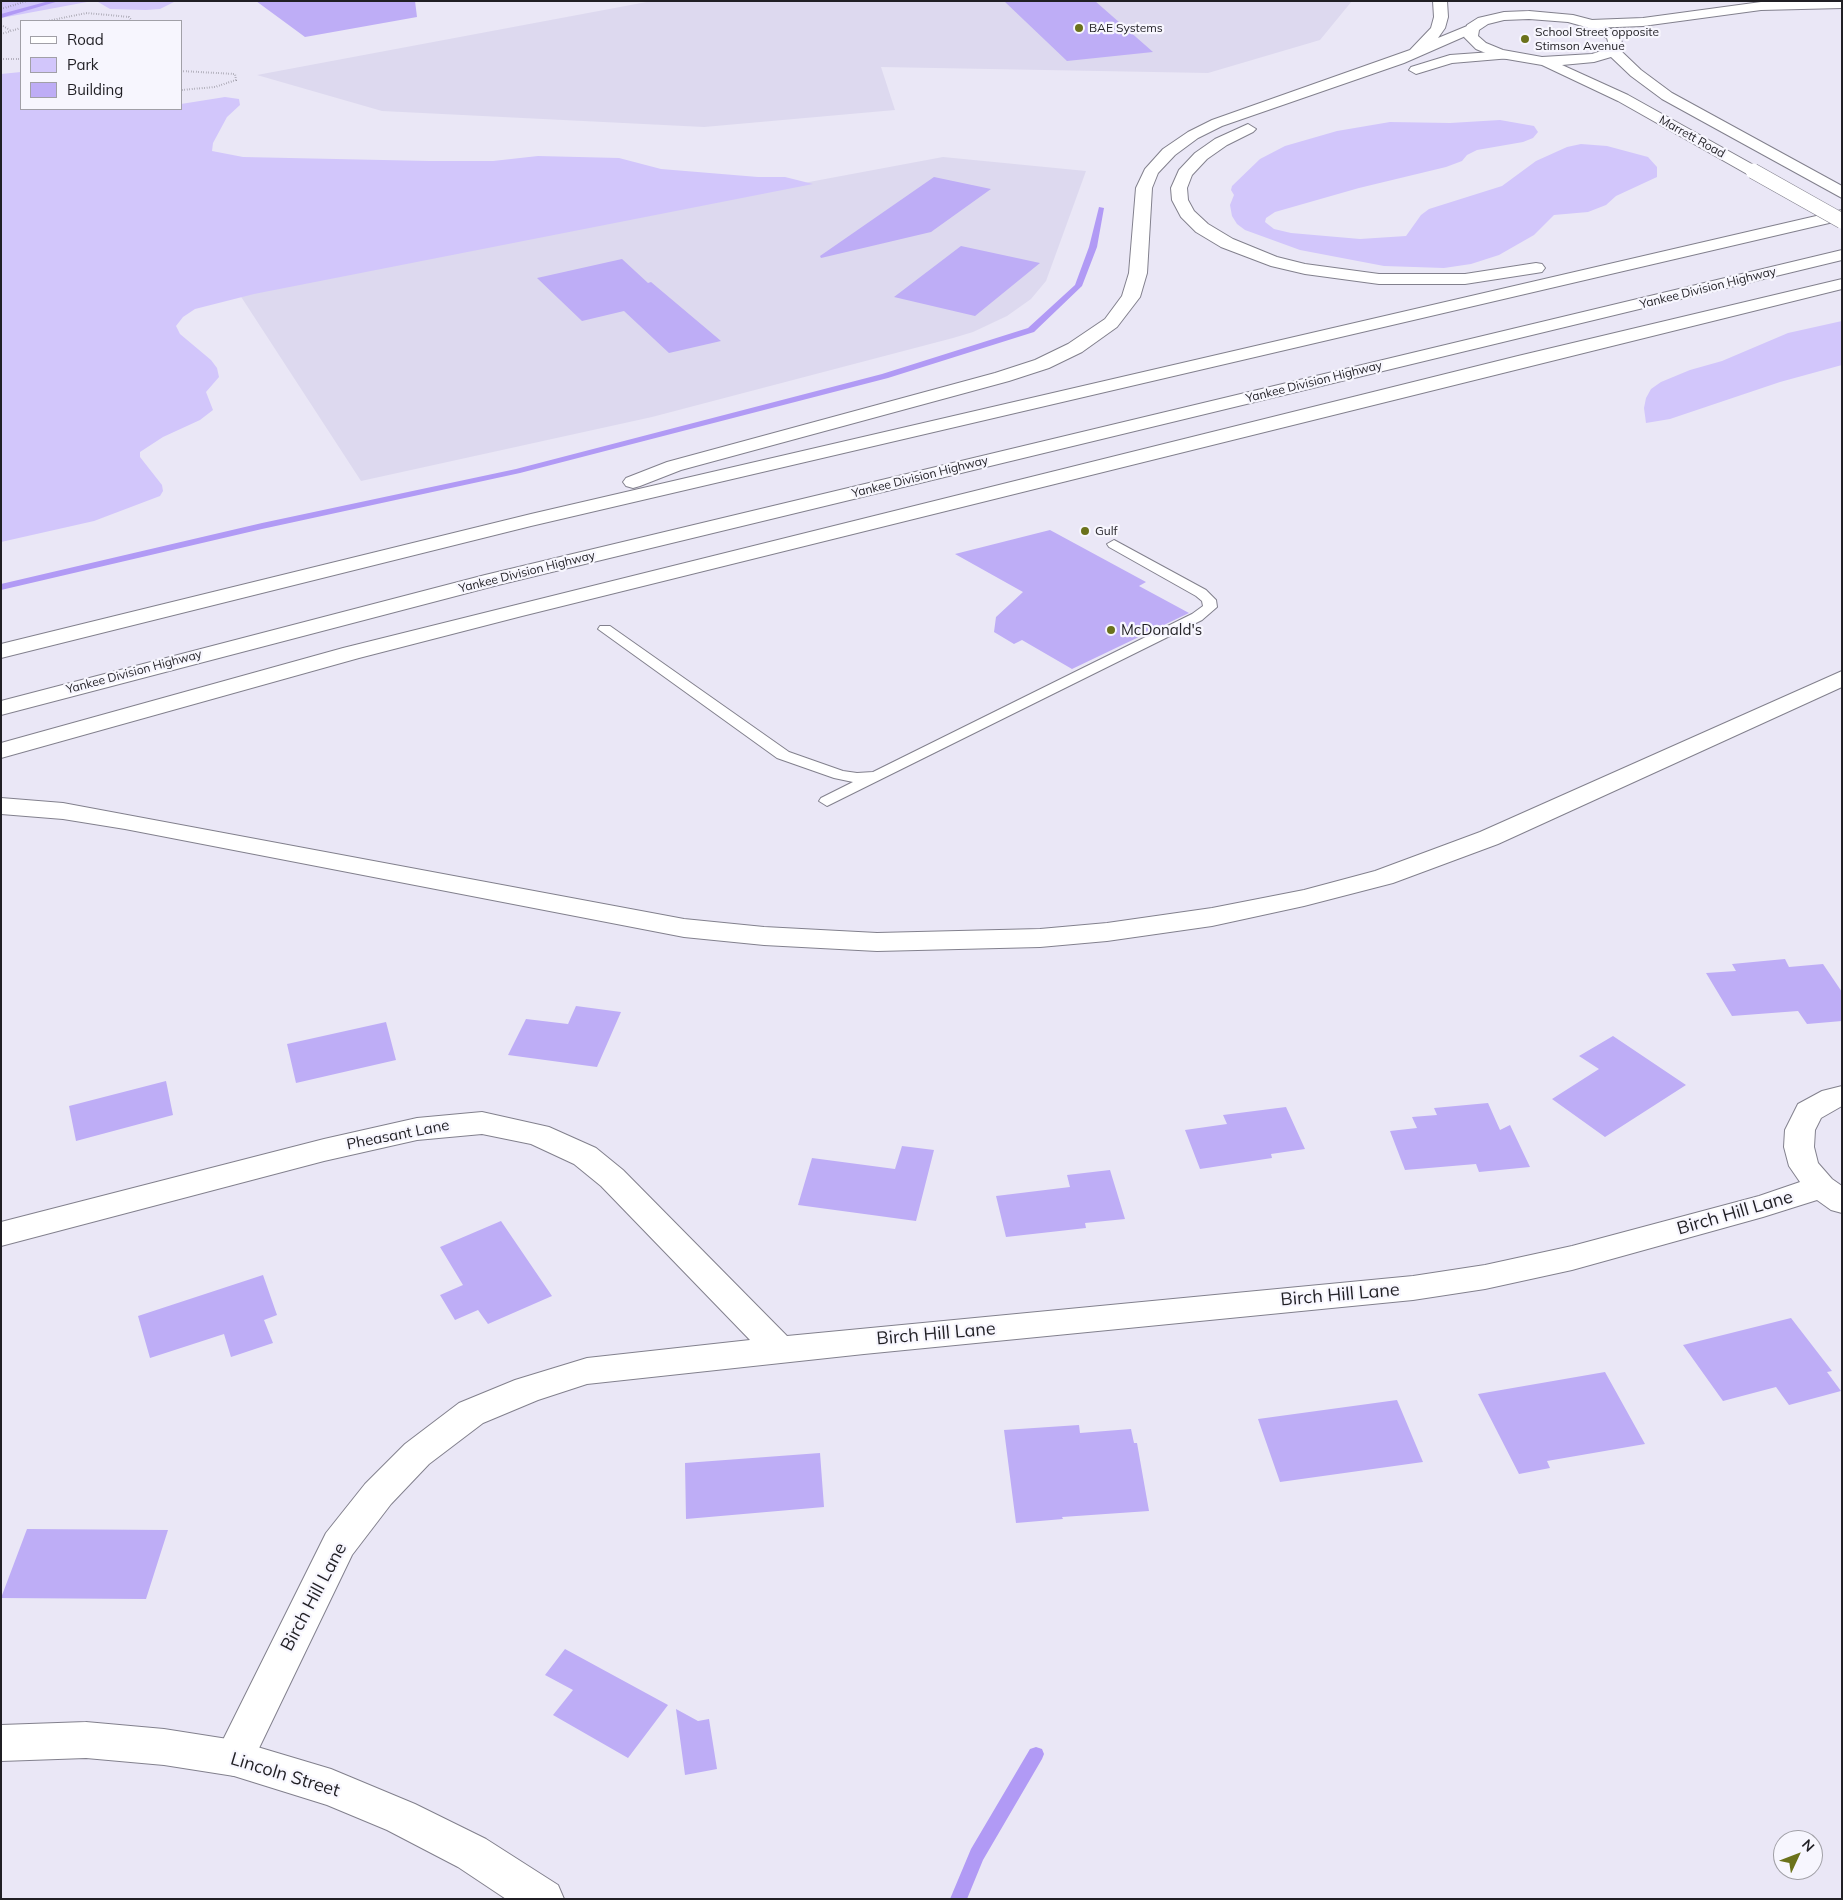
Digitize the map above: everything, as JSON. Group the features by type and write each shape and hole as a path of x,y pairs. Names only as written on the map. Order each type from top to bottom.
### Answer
{"main road":[{"path":"1406,58 1431,38 1438,28 1441,17 1440,1"},
{"path":"531,520 674,466 994,380 1035,366 1075,348 1111,323 1131,297 1138,273 1144,188 1151,172 1169,152 1193,135 1228,119 1406,58 1472,28 1483,21 1504,16 1542,15 1591,24 1643,22 1748,8 1842,4"},
{"path":"1488,6 1504,16"},
{"path":"1472,28 1471,37 1475,42 1489,50 1506,55 1538,61 1584,60 1602,56 1616,45 1613,36 1591,24"},
{"name":"Marrett Road","path":"1612,50 1636,73 1667,96 1842,193"},
{"path":"1506,55 1471,56 1439,62 1236,134 1215,145 1190,166 1180,183 1180,200 1187,212 1198,224 1221,240 1271,261 1318,272 1380,279 1440,280 1504,274 1553,264"},
{"name":"Marrett Road","path":"1538,61 1623,98 1842,222"},
{"path":"1,651 531,520 1842,215"},
{"path":"1571,262 1684,252"},
{"name":"Yankee Division Highway","path":"1,708 493,580 1842,255"},
{"path":"1,751 351,653 514,611 1518,362 1842,284"},
{"path":"1,806 63,811 125,821 634,920 684,928 772,937 878,942 940,942 1040,938 1115,931 1212,917 1304,898 1384,877 1439,858 1498,834 1842,678"},
{"name":"Birch Hill Lane","path":"1832,1194 1804,1166 1799,1147 1800,1130 1809,1112 1832,1098 1842,1096"},
{"name":"Pheasant Lane","path":"1,1234 324,1150 417,1129 453,1124 482,1123 538,1135 585,1156 612,1178 779,1350"},
{"name":"Birch Hill Lane","path":"234,1758 339,1544 378,1494 417,1454 471,1413 527,1390 586,1371 779,1350 1413,1288 1485,1277 1572,1258 1763,1206 1832,1194"},
{"name":"Lincoln Street","path":"1,1743 86,1740 164,1747 234,1758 331,1788 401,1817 472,1853 543,1899"}],"lane":[{"path":"827,801 1197,617 1210,607 1209,600 1201,593 1114,544"},
{"path":"605,629 783,754 824,770 850,777 863,778 885,772"}],"path":[{"path":"1,9 27,1"},
{"path":"52,20 87,13 129,17 131,20"},
{"path":"1,25 11,31"},
{"path":"1,34 20,28"},
{"path":"1,60 20,59"},
{"path":"182,71 235,74 236,80 215,87 182,90"}],"shaded area":[{"path":"652,1 1352,1 1320,40 1208,73 881,67 895,110 704,127 382,111 257,75"},
{"path":"943,157 1086,171 1046,281 1031,299 1007,316 973,332 953,338 652,417 361,481 236,289"}],"green space":[{"path":"1,1 176,1 160,9 146,10 110,9 98,2 87,2 1,18"},
{"path":"20,72 20,110 182,110 182,104 225,97 239,99 240,105 227,117 213,143 212,151 243,157 429,161 493,161 538,156 619,158 661,169 758,177 785,177 813,184 254,294 195,309 183,317 176,326 180,334 211,360 217,368 219,377 206,392 213,410 200,420 163,437 140,452 140,457 162,485 163,491 160,496 94,521 1,542 1,74"},
{"path":"1500,120 1534,126 1538,132 1533,138 1523,142 1477,150 1467,155 1462,161 1446,167 1359,188 1275,212 1266,218 1265,222 1274,229 1291,233 1360,239 1406,236 1421,215 1429,209 1502,186 1536,161 1567,147 1581,144 1607,146 1648,157 1657,167 1657,177 1616,196 1606,205 1588,212 1554,215 1534,235 1499,255 1471,264 1444,268 1384,266 1300,250 1245,230 1237,224 1232,216 1230,205 1234,195 1231,190 1232,186 1260,159 1285,146 1337,131 1390,122 1450,123"},
{"path":"1842,321 1842,365 1780,382 1670,419 1646,423 1644,408 1646,398 1651,389 1661,382 1690,370 1722,361 1788,333"}],"building":[{"path":"256,1 415,1 417,17 305,37"},
{"name":"BAE Systems","path":"1004,1 1095,1 1153,52 1067,61"},
{"path":"934,177 991,189 931,232 821,258 820,256"},
{"path":"961,246 1040,263 975,316 894,297"},
{"path":"622,259 648,283 651,282 721,341 669,353 624,311 582,321 537,278"},
{"path":"1050,530 1146,582 1139,586 1189,613 1072,669 1022,640 1014,644 994,632 996,617 1023,592 955,554"},
{"path":"1785,959 1789,967 1823,964 1842,992 1842,1021 1807,1024 1798,1011 1732,1016 1706,973 1736,971 1732,964"},
{"path":"576,1006 621,1012 597,1067 508,1055 526,1019 568,1024"},
{"path":"386,1022 396,1060 296,1083 287,1044"},
{"path":"1613,1036 1686,1085 1605,1137 1552,1099 1599,1069 1579,1056"},
{"path":"166,1081 173,1115 76,1141 69,1106"},
{"path":"1488,1103 1500,1130 1510,1125 1530,1167 1479,1172 1476,1164 1405,1170 1390,1131 1417,1128 1412,1117 1437,1115 1434,1108"},
{"path":"1286,1107 1305,1149 1271,1154 1272,1158 1200,1169 1185,1130 1227,1124 1223,1115"},
{"path":"902,1146 934,1150 916,1221 798,1205 812,1158 895,1169"},
{"path":"1110,1170 1125,1219 1085,1223 1086,1228 1006,1237 996,1196 1070,1187 1067,1175"},
{"path":"501,1221 552,1296 488,1324 478,1310 455,1320 440,1295 463,1285 440,1247"},
{"path":"263,1275 277,1315 264,1320 273,1343 231,1357 224,1334 150,1358 138,1316"},
{"path":"1791,1318 1832,1371 1827,1372 1841,1391 1789,1405 1776,1387 1723,1401 1683,1345"},
{"path":"1605,1372 1645,1444 1547,1461 1550,1468 1519,1474 1478,1394"},
{"path":"1397,1400 1423,1462 1280,1482 1258,1419"},
{"path":"1079,1425 1080,1433 1131,1429 1134,1443 1137,1443 1149,1511 1062,1517 1063,1519 1016,1523 1004,1430"},
{"path":"820,1453 824,1507 686,1519 685,1463"},
{"path":"27,1529 168,1530 146,1599 1,1598"},
{"path":"565,1649 668,1705 628,1758 553,1715 573,1690 545,1675"},
{"path":"676,1709 698,1721 709,1719 717,1769 685,1775"}],"waterway":[{"path":"1,16 56,1"},
{"path":"1,587 262,526 517,471 885,376 1031,330 1078,286 1093,247 1101,208"},
{"path":"958,1899 977,1855 1036,1754"}],"place":[{"name":"BAE Systems","path":"1079,28"},
{"name":"School Street opposite Stimson Avenue","path":"1525,39"},
{"name":"Gulf","path":"1085,531"},
{"name":"McDonald's","path":"1111,630"}]}
